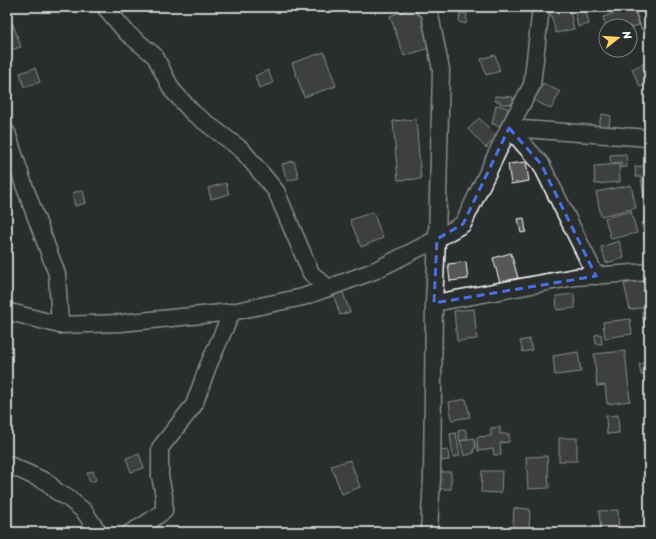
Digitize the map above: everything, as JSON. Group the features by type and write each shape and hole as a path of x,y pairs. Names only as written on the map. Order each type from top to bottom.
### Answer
{"street":[{"path":"105,7 127,33 155,56 172,90 193,113 242,150 276,191 311,273 328,288"},
{"path":"423,7 429,10 441,70 434,303 430,525 442,532"},
{"path":"7,313 10,312 60,326 121,323 232,312 303,297 374,272 437,239 463,224 509,128 532,85 541,7"},
{"path":"642,7 649,24"},
{"path":"509,128 649,138"},
{"path":"509,128 541,164 596,276"},
{"path":"7,133 24,185 57,274 60,326"},
{"path":"434,303 575,277 649,272"},
{"path":"131,532 164,511 164,496 160,476 160,448 194,405 208,366 232,312"},
{"path":"7,464 47,482 56,491 68,498 84,512 98,532"}],"highlighted area":[{"path":"509,128 541,164 596,276 434,303 437,239 463,224"}],"building":[{"path":"418,7 432,47 404,56 390,16"},
{"path":"549,7 569,7 574,29 556,33"},
{"path":"574,7 585,7 589,24 578,27"},
{"path":"634,7 637,18 603,18"},
{"path":"460,13 467,14 466,24 459,22"},
{"path":"13,24 21,47 7,51 7,26"},
{"path":"324,52 336,86 304,97 292,63"},
{"path":"495,55 500,71 486,75 481,59"},
{"path":"647,62 649,67 649,83 640,87 632,69"},
{"path":"35,68 40,82 24,87 20,73"},
{"path":"268,70 273,83 259,88 255,76"},
{"path":"543,83 560,92 551,109 534,100"},
{"path":"495,96 513,97 513,104 500,104 500,101 495,101"},
{"path":"496,105 508,108 504,127 492,124"},
{"path":"602,114 611,116 608,129 598,127"},
{"path":"479,118 500,139 494,145 491,142 486,148 468,129"},
{"path":"416,119 421,179 398,180 393,121"},
{"path":"626,154 627,167 621,168 621,162 611,163 610,155"},
{"path":"294,161 299,178 287,181 282,164"},
{"path":"526,162 529,181 511,184 508,164"},
{"path":"619,164 620,182 595,184 594,166"},
{"path":"649,165 649,200 644,200 641,177 636,177 635,167"},
{"path":"226,183 229,194 211,199 208,188"},
{"path":"631,185 636,208 601,216 596,192"},
{"path":"83,190 86,203 75,206 72,193"},
{"path":"631,211 637,233 611,239 605,218"},
{"path":"373,212 383,238 361,247 350,220"},
{"path":"524,218 526,232 521,233 518,219"},
{"path":"649,221 649,249 648,249 641,223"},
{"path":"619,241 624,258 606,263 601,247"},
{"path":"511,253 518,278 500,283 493,258"},
{"path":"466,262 468,279 450,281 448,264"},
{"path":"645,279 649,289 649,306 630,310 624,284"},
{"path":"342,290 350,312 340,315 333,293"},
{"path":"574,294 575,308 557,310 556,296"},
{"path":"474,309 477,339 457,341 454,311"},
{"path":"649,310 649,324 644,325 642,311"},
{"path":"630,319 632,334 605,338 603,322"},
{"path":"7,321 11,329 7,330"},
{"path":"649,331 649,345 646,332"},
{"path":"601,334 602,344 596,344 595,335"},
{"path":"529,339 532,350 523,352 520,341"},
{"path":"625,351 630,401 607,404 605,385 597,386 594,354"},
{"path":"578,352 581,372 555,375 553,356"},
{"path":"649,363 649,374 641,375 639,364"},
{"path":"466,399 470,417 452,420 449,402"},
{"path":"618,415 619,433 607,434 606,416"},
{"path":"500,427 500,434 509,434 509,442 500,443 501,455 494,455 493,449 478,451 477,437 491,436 491,428"},
{"path":"465,429 468,439 460,441 458,431"},
{"path":"456,433 460,456 453,457 450,434"},
{"path":"474,438 476,448 473,449 474,453 464,456 460,441"},
{"path":"559,438 577,438 577,461 559,461"},
{"path":"448,450 449,460 441,461 440,451"},
{"path":"139,454 144,468 131,472 126,458"},
{"path":"547,456 549,488 528,489 526,457"},
{"path":"350,460 360,487 342,494 331,466"},
{"path":"93,471 96,480 90,482 87,473"},
{"path":"482,471 502,471 501,493 481,492"},
{"path":"436,472 451,472 451,489 437,489"},
{"path":"514,508 530,509 529,528 513,527"},
{"path":"618,510 619,531 601,532 599,511"}]}
